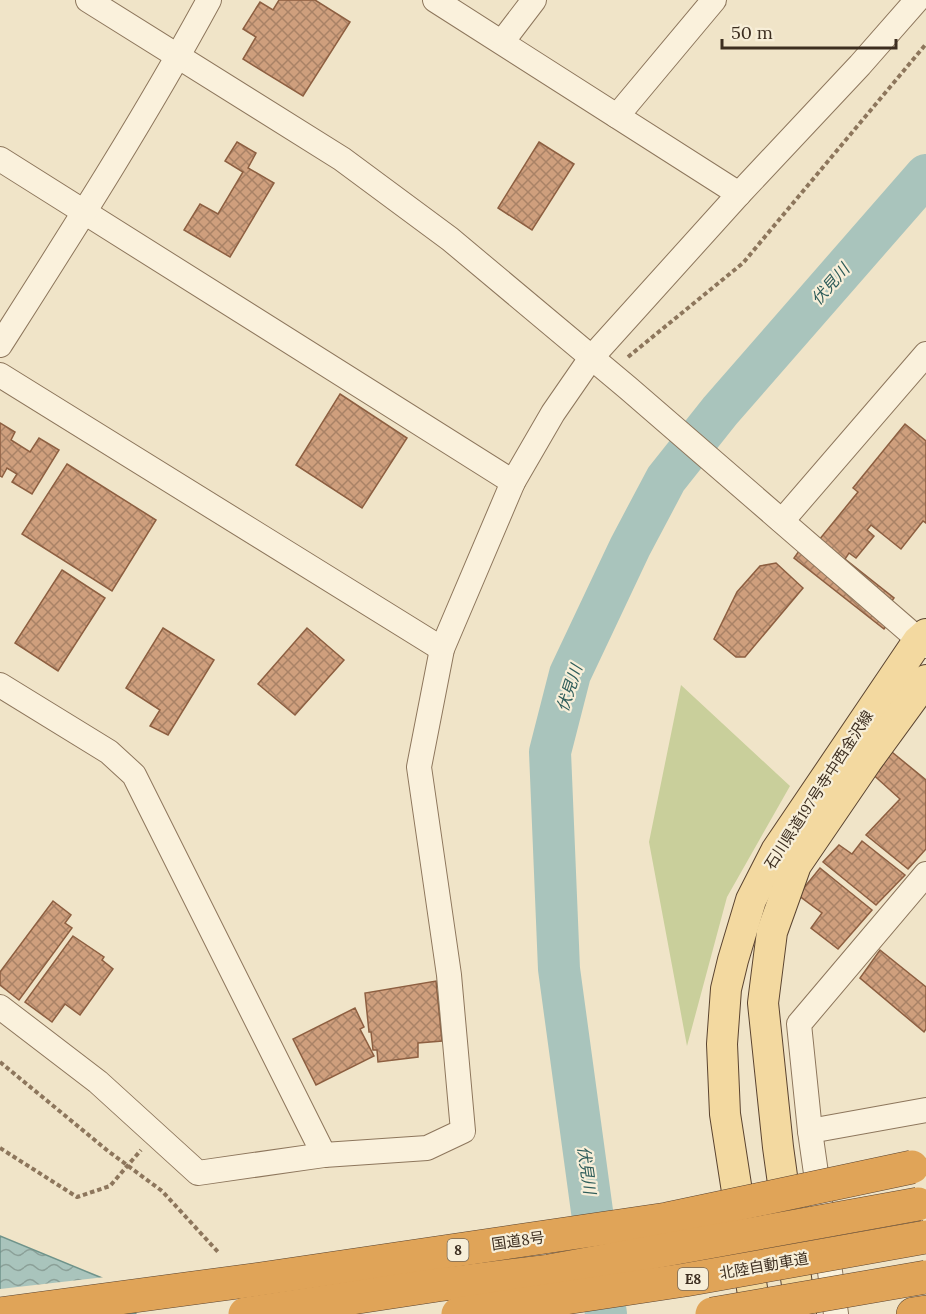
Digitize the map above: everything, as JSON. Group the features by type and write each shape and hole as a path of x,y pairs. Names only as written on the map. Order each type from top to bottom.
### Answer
{"highway":[{"name":"国道8号","path":"0,1314 260,1280 668,1219 919,1165"},
{"path":"245,1314 549,1271 922,1203"},
{"name":"北陸自動車道","path":"458,1314 685,1280 926,1237"},
{"path":"712,1314 926,1277"},
{"path":"913,1314 926,1312"}],"main road":[{"name":"石川県道197号寺中西金沢線","path":"756,1314 725,1114 722,1044 726,989 733,960 751,900 776,851 923,640"},
{"name":"石川県道197号寺中西金沢線","path":"801,1314 777,1135 763,1003 772,932 796,865 926,680"}],"street":[{"path":"88,0 360,173 450,239 923,640"},
{"path":"0,345 85,213 179,56 209,0"},
{"path":"435,0 739,194"},
{"path":"502,42 534,0"},
{"path":"617,116 714,0"},
{"path":"0,1007 98,1082 198,1173 324,1155 427,1148 463,1131 449,975 419,767 442,649 513,482 553,413 591,358 917,0"},
{"path":"0,159 513,482"},
{"path":"773,514 926,354"},
{"path":"0,375 442,649"},
{"path":"0,685 108,752 134,775 324,1155"},
{"path":"836,1314 810,1131 799,1024 923,885"},
{"path":"810,1131 926,1110"}],"path":[{"path":"634,345 620,364 743,263 926,44"},
{"path":"0,1062 162,1191 219,1253"},
{"path":"0,1148 77,1197 110,1186 147,1142"}],"green space":[{"path":"681,685 790,786 727,897 687,1046 649,842"}],"water":[{"path":"0,1236 102,1278 136,1314 0,1314"}],"pier":[{"path":"105,1277 138,1312 0,1314 0,1289"}],"building":[{"path":"279,0 315,0 350,22 303,96 243,59 256,37 243,29 260,2 273,10"},
{"path":"237,142 256,153 248,168 274,183 230,257 184,230 200,204 218,214 243,172 225,161"},
{"path":"539,142 574,164 532,230 498,208"},
{"path":"340,394 407,438 362,508 296,465"},
{"path":"0,423 15,432 11,440 30,452 39,438 59,450 32,494 12,482 17,474 7,468 2,477 0,476"},
{"path":"905,424 926,441 926,523 923,521 901,549 871,525 867,530 874,536 856,558 849,553 845,559 894,598 891,602 899,610 884,629 794,558 799,551 806,556 858,492 853,488"},
{"path":"67,464 156,520 112,591 22,534"},
{"path":"776,563 803,588 745,657 736,657 714,639 737,592 760,566"},
{"path":"62,570 105,598 58,671 15,643"},
{"path":"163,628 214,660 168,735 150,726 160,710 126,688"},
{"path":"307,628 344,660 295,715 258,684"},
{"path":"887,748 926,780 926,849 908,869 866,835 900,799 868,770"},
{"path":"862,841 905,875 876,905 823,862 839,845 852,854"},
{"path":"820,868 872,910 838,949 811,928 822,913 798,895"},
{"path":"53,901 71,915 65,923 72,928 19,1000 0,985 0,972"},
{"path":"73,936 104,957 102,960 113,969 80,1015 65,1004 52,1022 25,1002"},
{"path":"880,950 926,987 926,1029 924,1032 860,978"},
{"path":"436,981 442,1041 418,1043 418,1057 378,1062 377,1050 373,1050 371,1032 369,1032 365,993"},
{"path":"355,1008 364,1027 360,1029 374,1056 316,1085 293,1039"}],"waterway":[{"name":"伏見川","path":"606,1314 559,969 550,752 570,674 630,547 666,479 720,411 926,175"}]}
